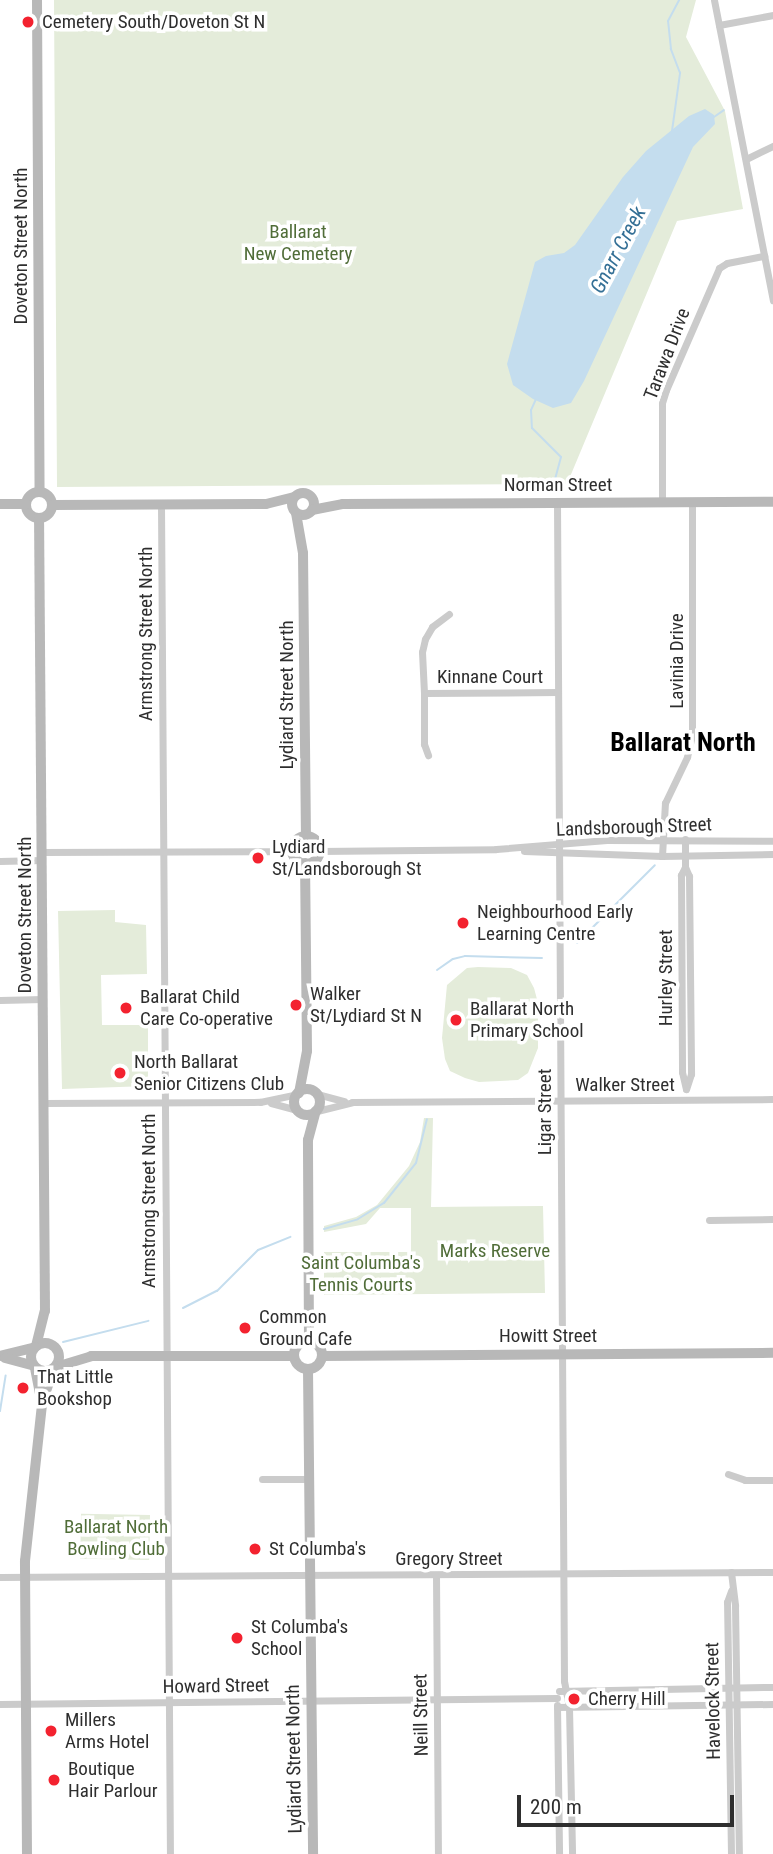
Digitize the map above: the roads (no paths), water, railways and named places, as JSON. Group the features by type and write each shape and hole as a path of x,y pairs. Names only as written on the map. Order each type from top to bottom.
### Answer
{"street":[{"name":"Doveton Street North","path":"37,0 40,492"},
{"path":"714,0 773,300"},
{"path":"719,25 773,15"},
{"path":"746,159 773,146"},
{"name":"Tarawa Drive","path":"662,502 662,410 666,390 719,268 727,263 764,256"},
{"path":"40,492 47,495 52,505 50,513 39,518 32,515 26,504 29,497 40,492"},
{"path":"52,505 266,504 303,493 312,498 311,511 303,515 266,504"},
{"path":"294,497 295,511"},
{"name":"Norman Street","path":"312,498 343,504 773,502"},
{"name":"Ligar Street","path":"556,502 564,1681 557,1707 559,1854"},
{"name":"Lavinia Drive","path":"662,856 665,803 687,757 692,736 692,502"},
{"path":"0,504 26,504"},
{"name":"Norman Street","path":"311,511 343,504"},
{"name":"Armstrong Street North","path":"161,505 170,1854"},
{"name":"Lydiard Street North","path":"295,511 303,553 306,836"},
{"name":"Lydiard Street North","path":"303,553 311,511"},
{"name":"Doveton Street North","path":"39,518 45,1311 56,1348"},
{"name":"Kinnane Court","path":"428,755 424,744 422,652 432,627 449,614"},
{"name":"Kinnane Court","path":"424,693 558,692"},
{"path":"306,836 315,841 319,850 316,859 305,863 296,860 292,851 295,842 306,836"},
{"name":"Landsborough Street","path":"496,849 662,839 773,841"},
{"name":"Hurley Street","path":"685,839 685,867 689,876 690,902 691,1074 686,1100"},
{"name":"Landsborough Street","path":"319,850 496,849 662,856 773,854"},
{"path":"0,861 42,856 163,851 292,851"},
{"path":"305,863 307,1051 320,1103 308,1140 309,1341"},
{"path":"0,1000 43,999"},
{"path":"307,1051 295,1101 308,1140"},
{"path":"260,1102 307,1090 317,1094"},
{"name":"Walker Street","path":"317,1094 352,1102 773,1099"},
{"path":"43,1103 260,1102 307,1115 316,1111"},
{"name":"Walker Street","path":"316,1111 352,1102"},
{"path":"709,1220 773,1219"},
{"name":"Doveton Street North","path":"35,1346 45,1311"},
{"path":"309,1341 318,1345 322,1356 316,1367 308,1369 298,1365 294,1356 297,1346 309,1341"},
{"path":"0,1356 45,1342 56,1348 91,1356 294,1356"},
{"path":"35,1346 31,1357 42,1405"},
{"path":"27,1854 24,1577 42,1405 60,1358 56,1348"},
{"name":"Howitt Street","path":"322,1356 773,1353"},
{"path":"0,1356 44,1371 91,1356"},
{"name":"Lydiard Street North","path":"308,1369 313,1854"},
{"path":"728,1474 745,1480 773,1480"},
{"path":"262,1479 309,1479"},
{"name":"Havelock Street","path":"731,1572 731,1590 727,1602 733,1688 731,1854"},
{"name":"Gregory Street","path":"0,1577 773,1572"},
{"name":"Neill Street","path":"436,1575 439,1854"},
{"name":"Howard Street","path":"0,1704 437,1699 773,1687"},
{"path":"561,1693 569,1707 572,1854"},
{"name":"Havelock Street","path":"733,1704 739,1854"},
{"path":"557,1707 773,1704"},
{"path":"558,1743 570,1743"}],"water":[{"path":"705,109 714,115 715,124 693,147 584,381 571,403 553,408 533,399 513,385 507,364 535,262 546,256 564,253 575,245 623,177 646,151 689,116"}],"waterway":[{"name":"Gnarr Creek","path":"672,131 680,73 671,49 668,21 679,0"},
{"path":"714,117 724,110"},
{"name":"Gnarr Creek","path":"536,399 531,410 532,428 561,457 554,483"},
{"path":"577,943 655,865"},
{"path":"437,970 453,959 465,956 542,958"},
{"name":"Gnarr Creek","path":"324,1229 358,1219 384,1203 416,1163 427,1119"},
{"name":"Gnarr Creek","path":"183,1308 217,1291 258,1250 291,1237"},
{"name":"Gnarr Creek","path":"63,1342 148,1321"},
{"name":"Gnarr Creek","path":"0,1411 6,1375"}],"place":[{"name":"Cemetery South/Doveton St N","path":"28,22"},
{"name":"Lydiard St/Landsborough St","path":"258,858"},
{"name":"Neighbourhood Early Learning Centre","path":"463,923"},
{"name":"Walker St/Lydiard St N","path":"296,1005"},
{"name":"Ballarat Child Care Co-operative","path":"126,1008"},
{"name":"Ballarat North Primary School","path":"456,1020"},
{"name":"North Ballarat Senior Citizens Club","path":"120,1073"},
{"name":"Common Ground Cafe","path":"245,1328"},
{"name":"That Little Bookshop","path":"23,1388"},
{"name":"St Columba's","path":"255,1549"},
{"name":"St Columba's School","path":"237,1638"},
{"name":"Cherry Hill","path":"574,1699"},
{"name":"Millers Arms Hotel","path":"51,1731"},
{"name":"Boutique Hair Parlour","path":"54,1780"}],"district":[{"name":"Ballarat North","path":"683,743"}],"park label":[{"name":"Ballarat New Cemetery","path":"298,243"},
{"name":"Marks Reserve","path":"495,1251"},
{"name":"Saint Columba's Tennis Courts","path":"361,1274"},
{"name":"Ballarat North Bowling Club","path":"116,1538"}]}
